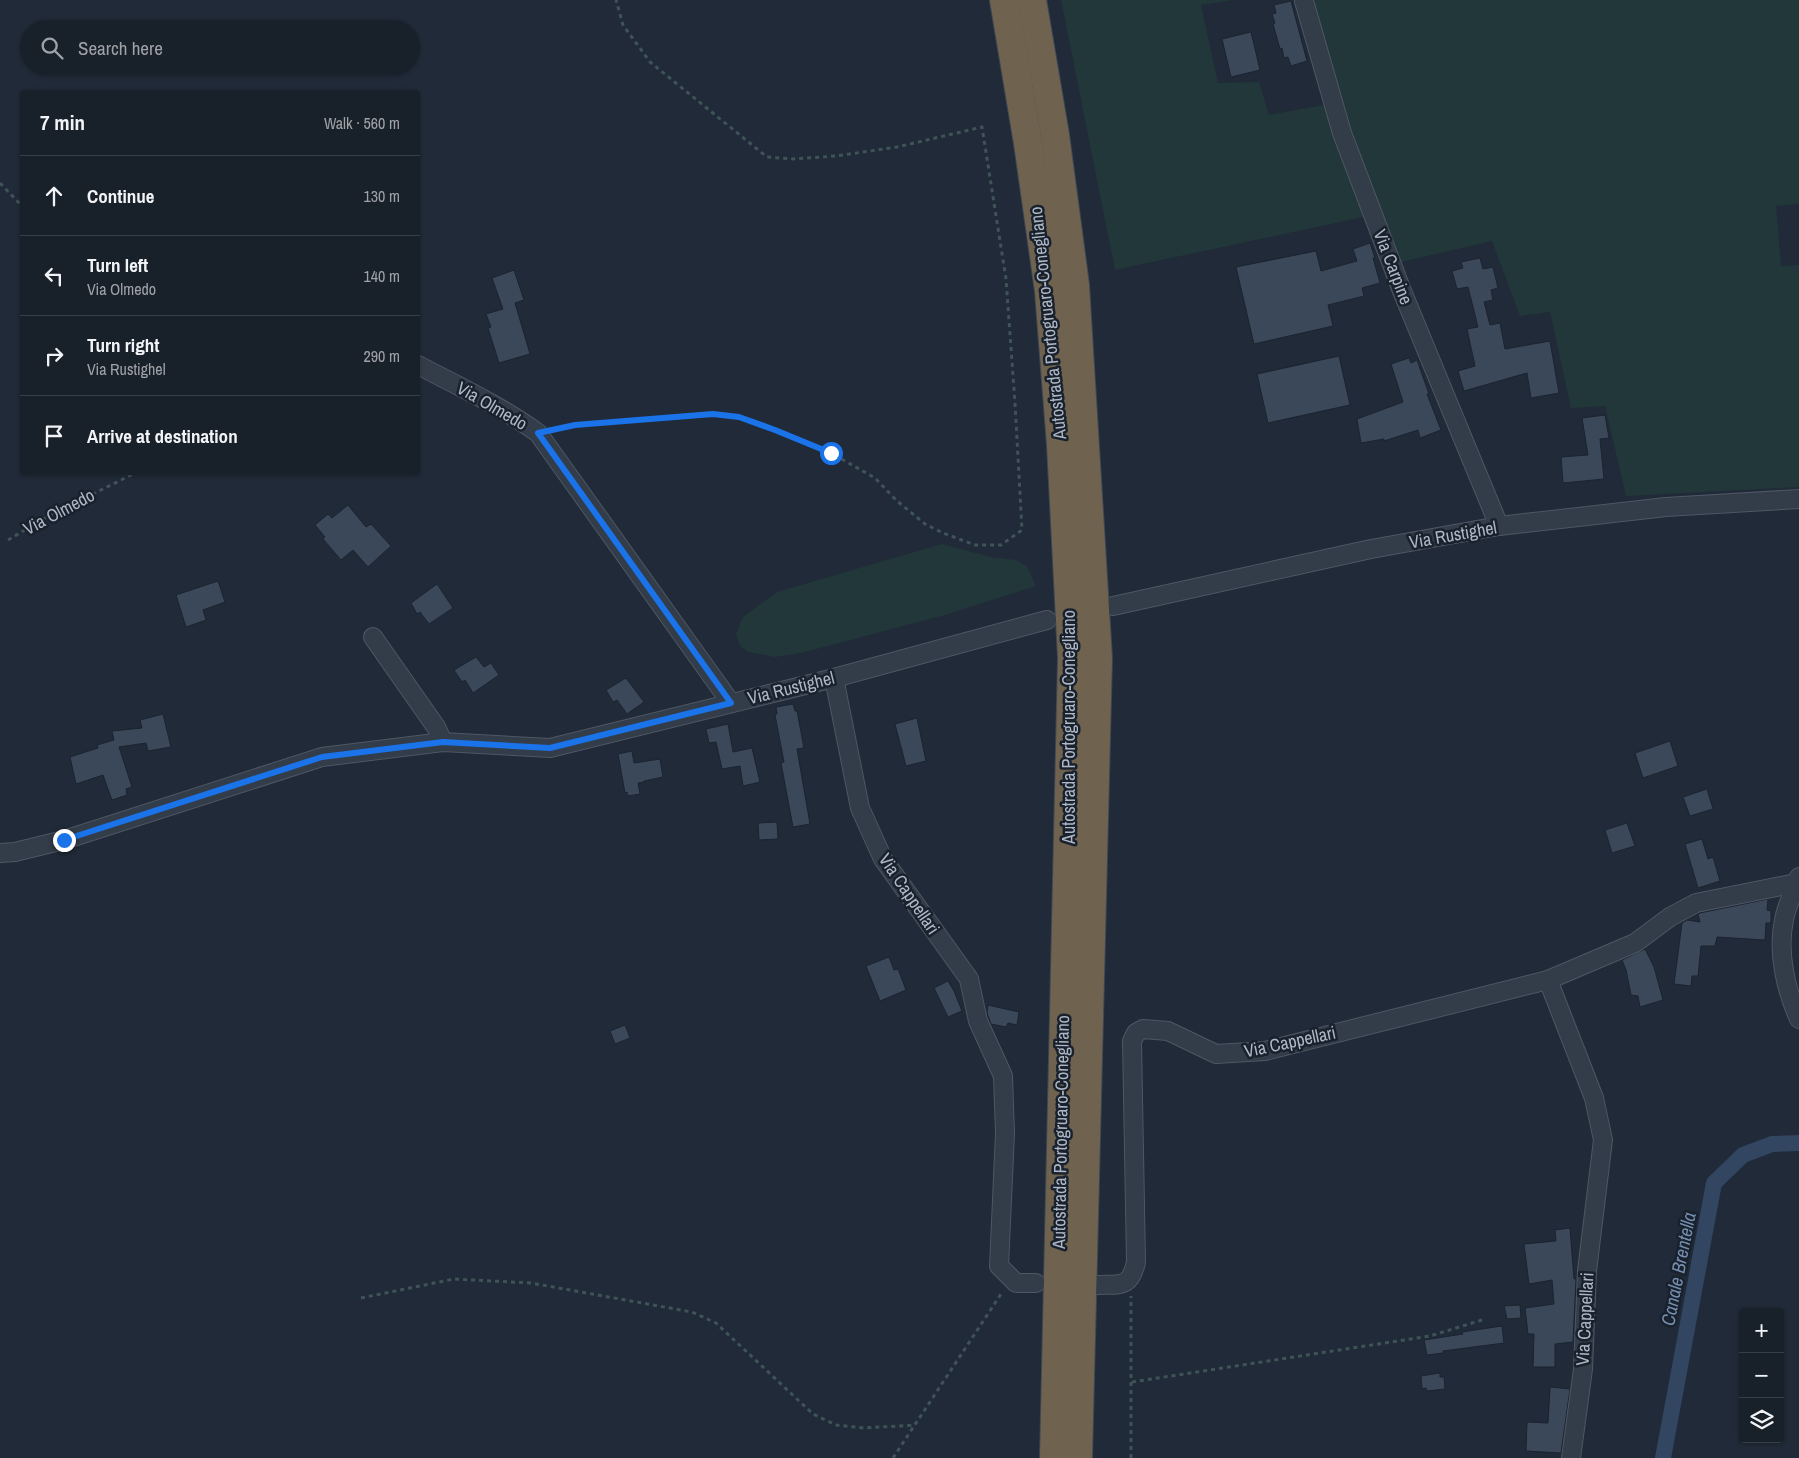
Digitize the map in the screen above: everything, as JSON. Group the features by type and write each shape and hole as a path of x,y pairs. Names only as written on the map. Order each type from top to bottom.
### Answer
{"highway":[{"name":"Autostrada Portogruaro-Conegliano","path":"1004,0 1028,143 1048,291 1061,445 1072,658 1054,1458"},
{"name":"Autostrada Portogruaro-Conegliano","path":"1032,0 1055,135 1075,285 1098,658 1078,1458"}],"street":[{"name":"Via Carpine","path":"1304,1 1342,133 1402,291 1499,526"},
{"name":"Via Olmedo","path":"420,366 521,420 538,433 731,703"},
{"name":"Via Rustighel","path":"1113,606 1371,549 1499,526 1666,507 1799,499"},
{"name":"Via Rustighel","path":"0,853 16,852 64,840 322,757 443,742 550,748 834,678 1047,620"},
{"path":"373,637 436,727 443,742"},
{"name":"Via Cappellari","path":"834,678 860,808 883,859 969,979 978,1021 1003,1076 1005,1133 999,1266 1011,1278"},
{"name":"Via Cappellari","path":"1124,1284 1134,1274 1136,1262 1132,1041 1136,1033 1143,1029 1168,1031 1216,1054 1265,1050 1548,980 1635,943 1670,917 1696,903 1798,880"},
{"path":"1798,880 1784,921 1782,941 1786,983 1799,1019"},
{"name":"Via Cappellari","path":"1548,980 1594,1098 1603,1140 1587,1270 1583,1369 1571,1458"},
{"path":"1011,1278 1016,1283 1036,1283"},
{"path":"1096,1285 1124,1284"}],"path":[{"path":"538,433 575,425 679,416 713,414 739,417 831,453 874,478 896,500 925,524 943,533 975,545 1001,545 1022,530 1016,403 1006,279 982,127 889,149 810,158 767,157 650,62 623,25 616,0"},
{"path":"0,183 20,204"},
{"name":"Via Olmedo","path":"8,540 45,518 132,475"},
{"path":"893,1458 1011,1278"},
{"path":"362,1298 454,1279 531,1283 692,1312 716,1323 813,1414 836,1426 864,1428 915,1425"},
{"path":"1124,1284 1133,1298 1131,1458"},
{"path":"1132,1382 1430,1336 1482,1320"}],"green space":[{"path":"1061,0 1233,0 1201,5 1218,83 1259,82 1269,115 1340,102 1312,7 1316,0 1799,0 1799,204 1776,206 1781,266 1799,265 1799,487 1626,496 1605,406 1571,408 1550,312 1520,316 1492,241 1401,262 1382,213 1115,270"},
{"path":"942,544 991,557 1016,560 1027,566 1036,586 945,615 801,653 775,657 748,652 740,646 736,634 743,617 777,592"}],"building":[{"path":"1291,1 1307,61 1291,66 1288,57 1284,58 1282,48 1280,49 1272,14 1276,13 1274,5"},
{"path":"1251,32 1260,70 1231,77 1222,39"},
{"path":"1370,243 1380,283 1362,288 1364,296 1328,305 1333,326 1254,344 1236,267 1316,251 1321,271 1357,261 1353,249"},
{"path":"1480,258 1483,269 1493,267 1498,288 1491,290 1493,300 1484,302 1490,325 1500,323 1505,349 1550,341 1559,393 1531,398 1527,373 1464,391 1458,371 1475,366 1467,329 1478,327 1468,287 1457,289 1452,271 1463,268 1461,262"},
{"path":"514,270 524,300 515,303 530,354 499,363 488,328 491,327 486,314 503,309 492,278"},
{"path":"1339,356 1350,405 1268,423 1257,374"},
{"path":"1409,358 1411,363 1417,360 1429,394 1427,394 1441,430 1420,438 1418,430 1384,441 1384,439 1361,443 1357,419 1403,402 1391,364"},
{"path":"1605,415 1609,438 1600,439 1604,479 1563,483 1561,457 1588,455 1582,418"},
{"path":"348,505 366,527 371,524 391,546 368,567 353,550 341,560 323,539 325,537 315,525 328,514 332,518"},
{"path":"218,581 225,602 203,610 206,620 186,627 176,595"},
{"path":"437,584 453,608 429,624 420,612 417,614 411,603"},
{"path":"476,657 484,667 491,663 499,675 473,693 465,680 462,682 454,670"},
{"path":"626,678 644,702 627,714 617,700 613,702 606,690"},
{"path":"793,704 795,711 797,711 804,748 797,749 810,824 793,827 781,763 784,762 775,715 777,714 776,707"},
{"path":"163,714 171,747 148,751 146,743 119,747 132,787 126,789 127,795 112,800 103,775 76,784 70,757 98,748 97,745 114,740 112,731 142,728 140,720"},
{"path":"917,718 926,761 906,766 895,724"},
{"path":"728,724 733,752 752,748 760,782 743,786 740,766 722,769 716,742 709,743 706,729"},
{"path":"1670,741 1678,766 1643,778 1635,753"},
{"path":"632,751 634,763 660,759 663,777 638,783 640,794 628,796 627,792 625,793 618,754"},
{"path":"1707,789 1713,809 1690,816 1683,797"},
{"path":"777,822 778,839 759,840 758,823"},
{"path":"1627,823 1635,846 1612,853 1605,830"},
{"path":"1702,839 1708,859 1713,857 1720,881 1698,888 1685,844"},
{"path":"1768,899 1767,910 1771,911 1771,923 1766,923 1765,940 1717,937 1715,946 1701,946 1698,976 1692,976 1691,986 1674,984 1682,923 1687,920 1700,922 1698,914 1700,913"},
{"path":"1645,949 1654,967 1663,1000 1640,1007 1638,996 1631,995 1622,960"},
{"path":"889,957 894,970 898,969 906,990 880,1001 866,966"},
{"path":"948,981 962,1011 948,1017 934,988"},
{"path":"988,1005 1019,1012 1017,1025 1008,1023 1006,1027 991,1024 987,1013"},
{"path":"625,1025 630,1038 615,1044 610,1031"},
{"path":"1570,1228 1574,1279 1576,1279 1573,1342 1555,1344 1555,1367 1533,1367 1534,1334 1528,1334 1525,1308 1554,1304 1552,1280 1529,1284 1524,1244 1556,1241 1555,1230"},
{"path":"1520,1305 1521,1318 1507,1319 1504,1306"},
{"path":"1502,1326 1504,1343 1427,1355 1424,1340"},
{"path":"1440,1373 1440,1377 1444,1377 1445,1389 1427,1391 1426,1388 1422,1389 1421,1376"},
{"path":"1550,1387 1570,1389 1561,1453 1526,1451 1527,1422 1548,1423"}],"waterway":[{"name":"Canale Brentella","path":"1663,1458 1714,1183 1743,1155 1772,1144 1799,1143"}],"route":[{"path":"64,840 322,757 443,742 550,748 731,703 538,433 575,425 713,414 739,417 831,453"}]}
